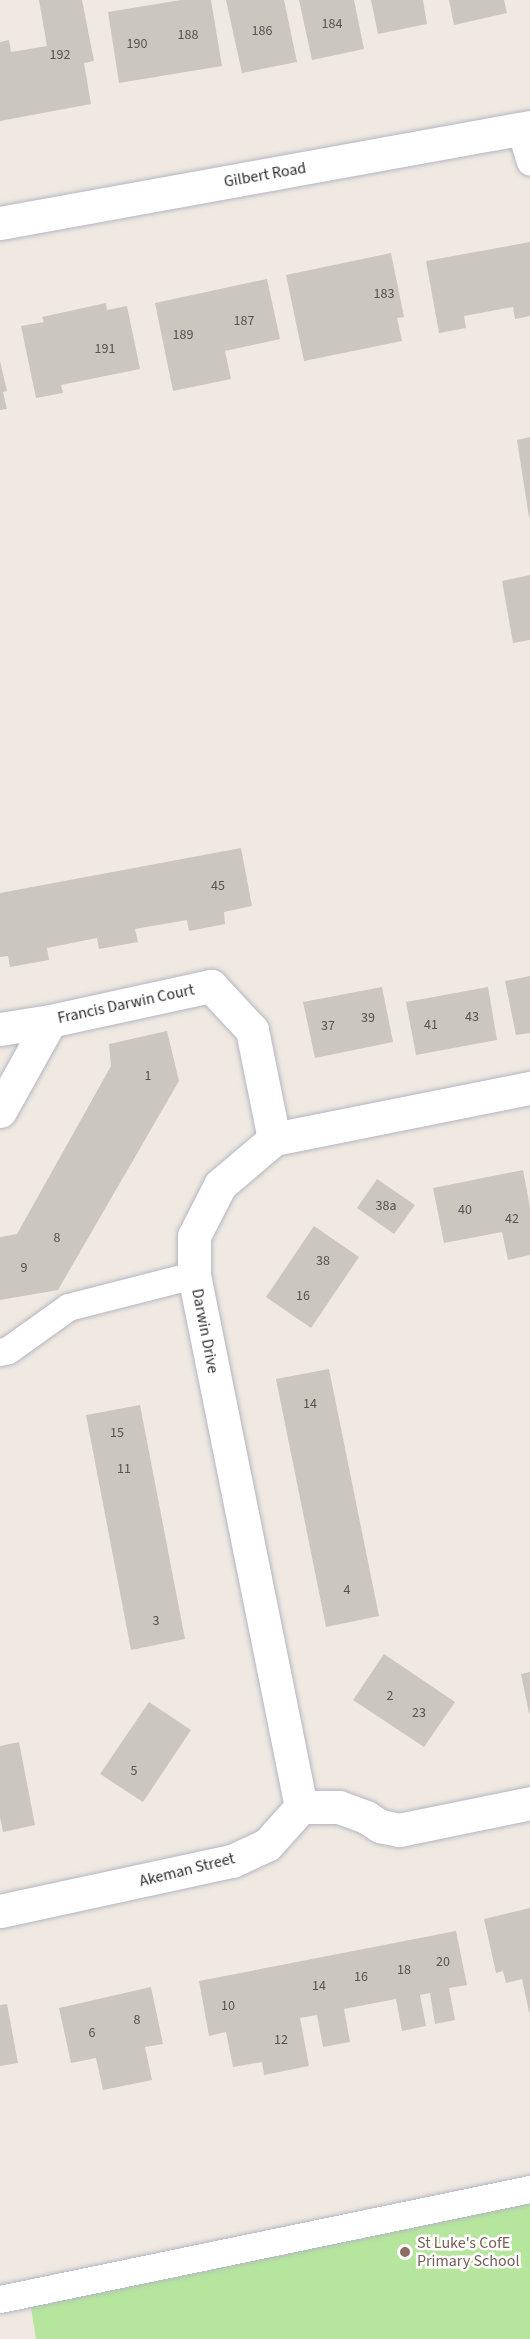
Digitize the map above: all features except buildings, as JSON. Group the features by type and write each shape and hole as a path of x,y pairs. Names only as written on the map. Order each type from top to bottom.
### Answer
{"street":[{"name":"Gilbert Road","path":"0,223 525,128"},
{"name":"Francis Darwin Court","path":"0,1029 50,1021 211,986 252,1030 274,1139"},
{"name":"Francis Darwin Court","path":"0,1111 50,1021"},
{"name":"Darwin Drive","path":"301,1807 194,1275 194,1236 220,1185 274,1139 530,1088"},
{"path":"301,1807 339,1807 366,1817 380,1826 399,1830 530,1803"},
{"name":"Akeman Street","path":"0,1911 232,1861 267,1845 301,1807"}],"lane":[{"path":"525,128 530,161"},
{"path":"0,1352 8,1350 68,1307 194,1275"},
{"path":"0,2299 530,2189"}],"green space":[{"name":"St Luke's CofE Primary School","path":"530,2201 530,2339 36,2339 30,2302"}],"place":[{"name":"St Luke's CofE Primary School","path":"405,2252"}]}
